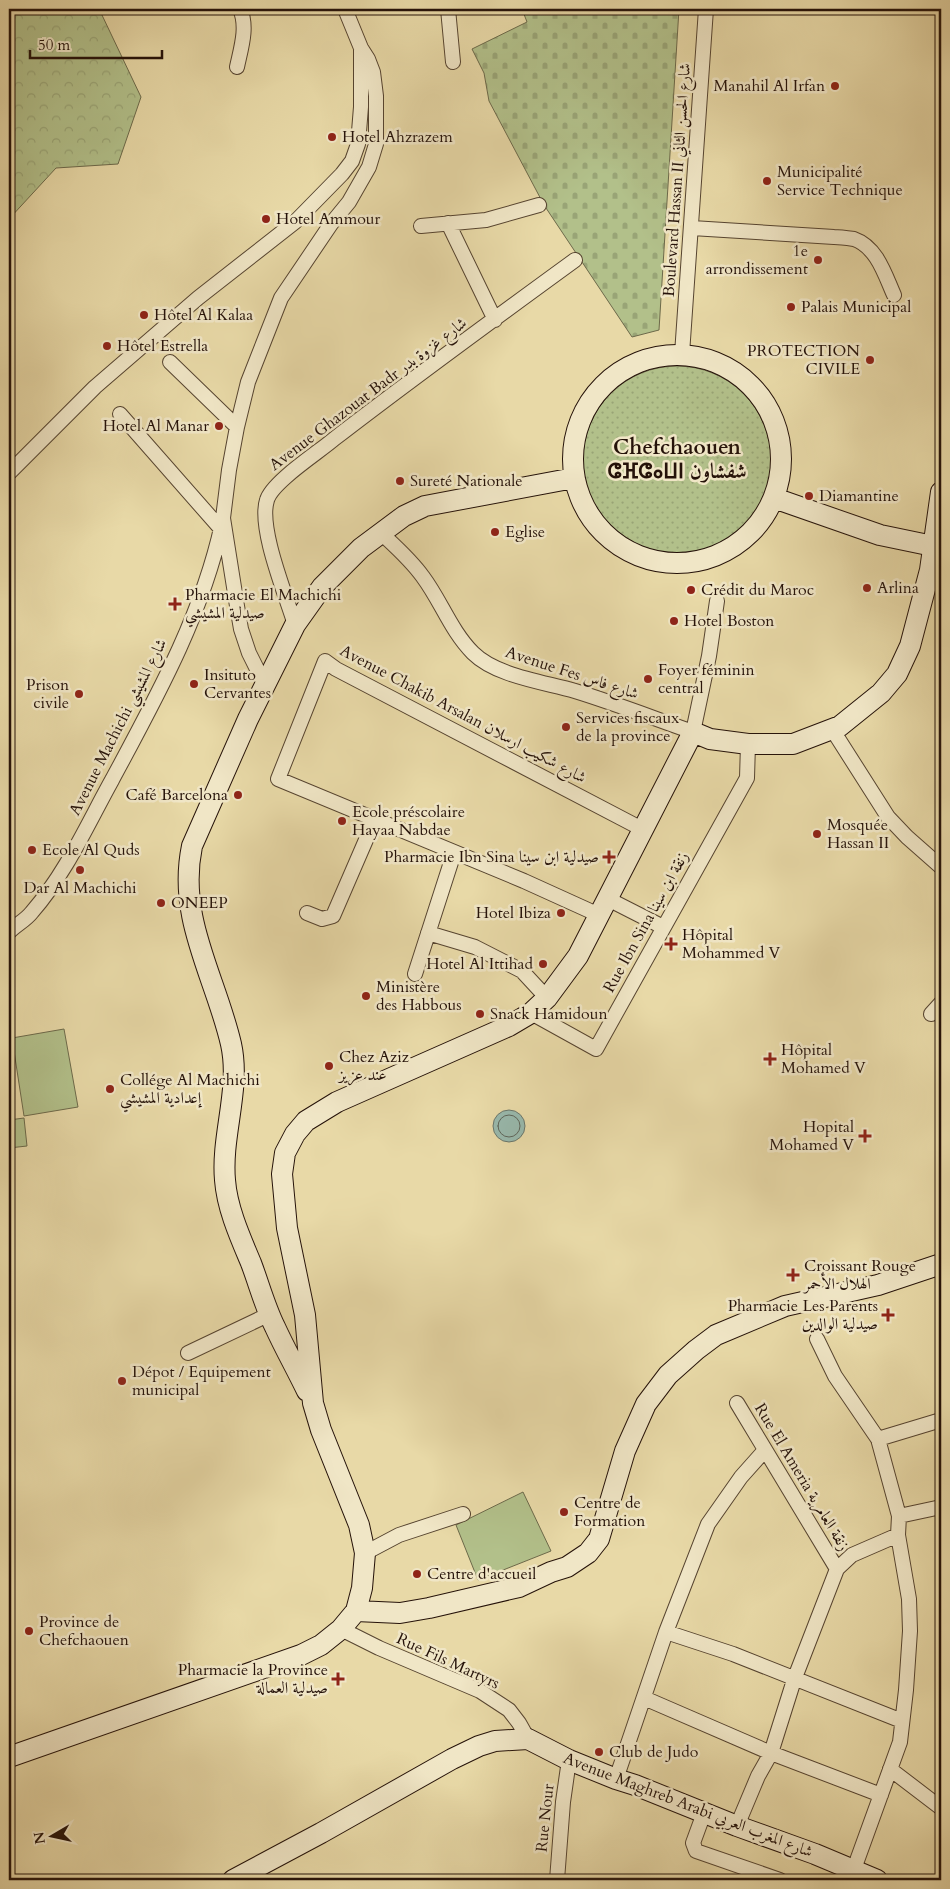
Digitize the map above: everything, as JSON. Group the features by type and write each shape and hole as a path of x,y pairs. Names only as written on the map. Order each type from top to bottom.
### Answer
{"street":[{"path":"237,67 244,30 240,9"},
{"path":"265,685 249,653 241,629 222,524 237,427 248,382 281,298 331,224 349,202 369,167 376,144 376,96 373,72 361,48 346,9"},
{"path":"448,9 453,62"},
{"name":"Boulevard Hassan II شارع الحسن الثاني","path":"682,354 706,9"},
{"path":"9,473 95,387 198,298 296,222 342,174 352,161 358,144 361,48"},
{"path":"421,226 486,220 539,205"},
{"path":"448,223 495,320"},
{"path":"692,228 834,236 854,240 865,245 876,257 894,295"},
{"name":"Avenue Ghazouat Badr شارع غزوة بدر","path":"295,625 267,535 265,508 270,493 290,474 343,432 575,260"},
{"path":"682,354 702,357 720,364 737,373 754,389 768,408 777,429 781,452 780,475 774,498 766,514 741,542 725,552 708,559 670,564 632,554 615,544 600,530 588,515 580,497 574,478 572,457 575,435 582,415 593,396 608,380 625,368 645,359 663,355 682,354"},
{"path":"170,362 237,427"},
{"path":"120,414 222,524"},
{"path":"9,1757 301,1655 320,1645 341,1629 356,1611 362,1588 366,1553 359,1525 321,1430 313,1403 273,1322 232,1211 225,1181 225,1151 232,1093 231,1046 199,947 192,919 188,889 188,865 192,846 265,685 295,625 322,587 361,548 410,513 424,506 574,478"},
{"path":"693,732 710,738 748,744 793,744 840,726 881,693 898,674 910,646 937,545 941,492"},
{"path":"774,498 880,535 937,545"},
{"name":"Avenue Machichi شارع المشيشي","path":"9,932 31,914 60,877 133,741 170,670 198,605 222,524"},
{"name":"Avenue Fes شارع فاس","path":"381,533 405,555 424,577 448,620 473,653 500,670 521,678 574,691 693,732"},
{"path":"313,1403 305,1315 287,1228 282,1174 284,1153 295,1134 306,1121 337,1102 476,1042 532,1013 547,998 578,956 693,732 709,656 717,601"},
{"name":"Avenue Chakib Arsalan شارع شكيب ارسلان","path":"374,819 278,779 325,661 336,669 644,830"},
{"path":"832,729 888,817 907,836 940,862"},
{"name":"Rue Ibn Sina زنقة ابن سينا","path":"532,1013 596,1048 746,778 748,744"},
{"path":"307,913 322,919 333,916 374,819 524,881 663,927"},
{"path":"415,974 454,853"},
{"path":"428,933 475,948 522,971 547,998"},
{"path":"931,1014 941,1003"},
{"path":"356,1611 400,1613 429,1608 519,1587 567,1566 588,1553 598,1539 625,1451 646,1404 668,1375 696,1350 716,1334 785,1306 878,1285 941,1264"},
{"path":"273,1322 290,1332 294,1331 305,1315"},
{"path":"188,1353 273,1322"},
{"path":"817,1339 835,1376 878,1439 899,1516 898,1535 909,1599 910,1631 900,1742 852,1875"},
{"name":"Rue El Ameria زنقة العامرية","path":"737,1403 837,1569"},
{"path":"878,1439 941,1420"},
{"path":"616,1779 666,1632 708,1524 741,1477 765,1450"},
{"path":"899,1516 941,1507"},
{"path":"366,1553 399,1535 463,1514"},
{"path":"737,1826 758,1776 772,1753 794,1680 837,1569 852,1555 898,1535"},
{"name":"Rue Fils Martyrs","path":"341,1629 379,1648 480,1691 509,1710 528,1739"},
{"path":"666,1632 732,1654 902,1721"},
{"path":"644,1698 772,1753 881,1795"},
{"path":"233,1880 479,1746 495,1741 528,1739"},
{"name":"Avenue Maghreb Arabi شارع المغرب العربي","path":"528,1739 569,1760 616,1779 815,1854 852,1875 877,1880"},
{"name":"Rue Nour","path":"557,1880 563,1802 569,1760"},
{"path":"890,1769 941,1808"},
{"path":"704,1813 693,1843 696,1851 780,1880"}],"green space":[{"path":"9,9 96,9 101,13 141,97 118,164 56,168 9,219"},
{"path":"522,9 679,9 659,330 632,337 544,205 489,101 484,73 472,49 527,22"},
{"path":"686,366 713,373 744,393 764,424 770,442 770,478 764,496 744,527 713,547 695,553 668,554 659,553 633,543 617,533 604,520 590,496 584,478 583,451 584,442 594,416 604,400 617,387 641,373 659,367"},
{"path":"64,1029 78,1107 24,1116 12,1038"},
{"path":"24,1118 27,1146 9,1148 9,1120"},
{"path":"523,1492 551,1551 478,1580 456,1525"}],"water":[{"path":"509,1110 515,1111 520,1115 524,1120 524,1132 520,1137 515,1141 509,1142 503,1141 498,1137 494,1132 493,1126 494,1120 498,1115 503,1111"}],"place":[{"name":"Manahil Al Irfan","path":"835,86"},
{"name":"Hotel Ahzrazem","path":"332,137"},
{"name":"Municipalité Service Technique","path":"767,181"},
{"name":"Hotel Ammour","path":"266,219"},
{"name":"1e arrondissement","path":"818,260"},
{"name":"Palais Municipal","path":"791,307"},
{"name":"Hôtel Al Kalaa","path":"144,315"},
{"name":"Hôtel Estrella","path":"107,346"},
{"name":"PROTECTION CIVILE","path":"870,360"},
{"name":"Hotel Al Manar","path":"219,426"},
{"name":"Sureté Nationale","path":"400,481"},
{"name":"Diamantine","path":"809,496"},
{"name":"Eglise","path":"495,532"},
{"name":"Arlina","path":"867,588"},
{"name":"Crédit du Maroc","path":"691,590"},
{"name":"Pharmacie El Machichi صيدلية المشيشي","path":"175,604"},
{"name":"Hotel Boston","path":"674,621"},
{"name":"Foyer féminin central","path":"648,679"},
{"name":"Insituto Cervantes","path":"194,684"},
{"name":"Prison civile","path":"79,694"},
{"name":"Services fiscaux de la province","path":"566,727"},
{"name":"Café Barcelona","path":"238,795"},
{"name":"Ecole préscolaire Hayaa Nabdae","path":"342,821"},
{"name":"Mosquée Hassan II","path":"817,834"},
{"name":"Ecole Al Quds","path":"32,850"},
{"name":"Pharmacie Ibn Sina صيدلية ابن سينا","path":"609,857"},
{"name":"Dar Al Machichi","path":"80,870"},
{"name":"ONEEP","path":"161,903"},
{"name":"Hotel Ibiza","path":"561,913"},
{"name":"Hôpital Mohammed V","path":"671,944"},
{"name":"Hotel Al Ittihad","path":"543,964"},
{"name":"Ministère des Habbous","path":"366,996"},
{"name":"Snack Hamidoun","path":"480,1014"},
{"name":"Hôpital Mohamed V","path":"770,1059"},
{"name":"Chez Aziz عند عزيز","path":"329,1066"},
{"name":"Collége Al Machichi إعدادية المشيشي","path":"110,1089"},
{"name":"Hopital Mohamed V","path":"865,1136"},
{"name":"Croissant Rouge الهلال الأحمر","path":"793,1275"},
{"name":"Pharmacie Les Parents صيدلية الوالدين","path":"888,1315"},
{"name":"Dépot / Equipement municipal","path":"122,1381"},
{"name":"Centre de Formation","path":"564,1512"},
{"name":"Centre d'accueil","path":"417,1574"},
{"name":"Province de Chefchaouen","path":"29,1631"},
{"name":"Pharmacie la Province صيدلية العمالة","path":"338,1679"},
{"name":"Club de Judo","path":"599,1752"}],"district":[{"name":"Chefchaouen ⵛⴼⵛⴰⵡⵏ شفشاون","path":"677,459"}]}
